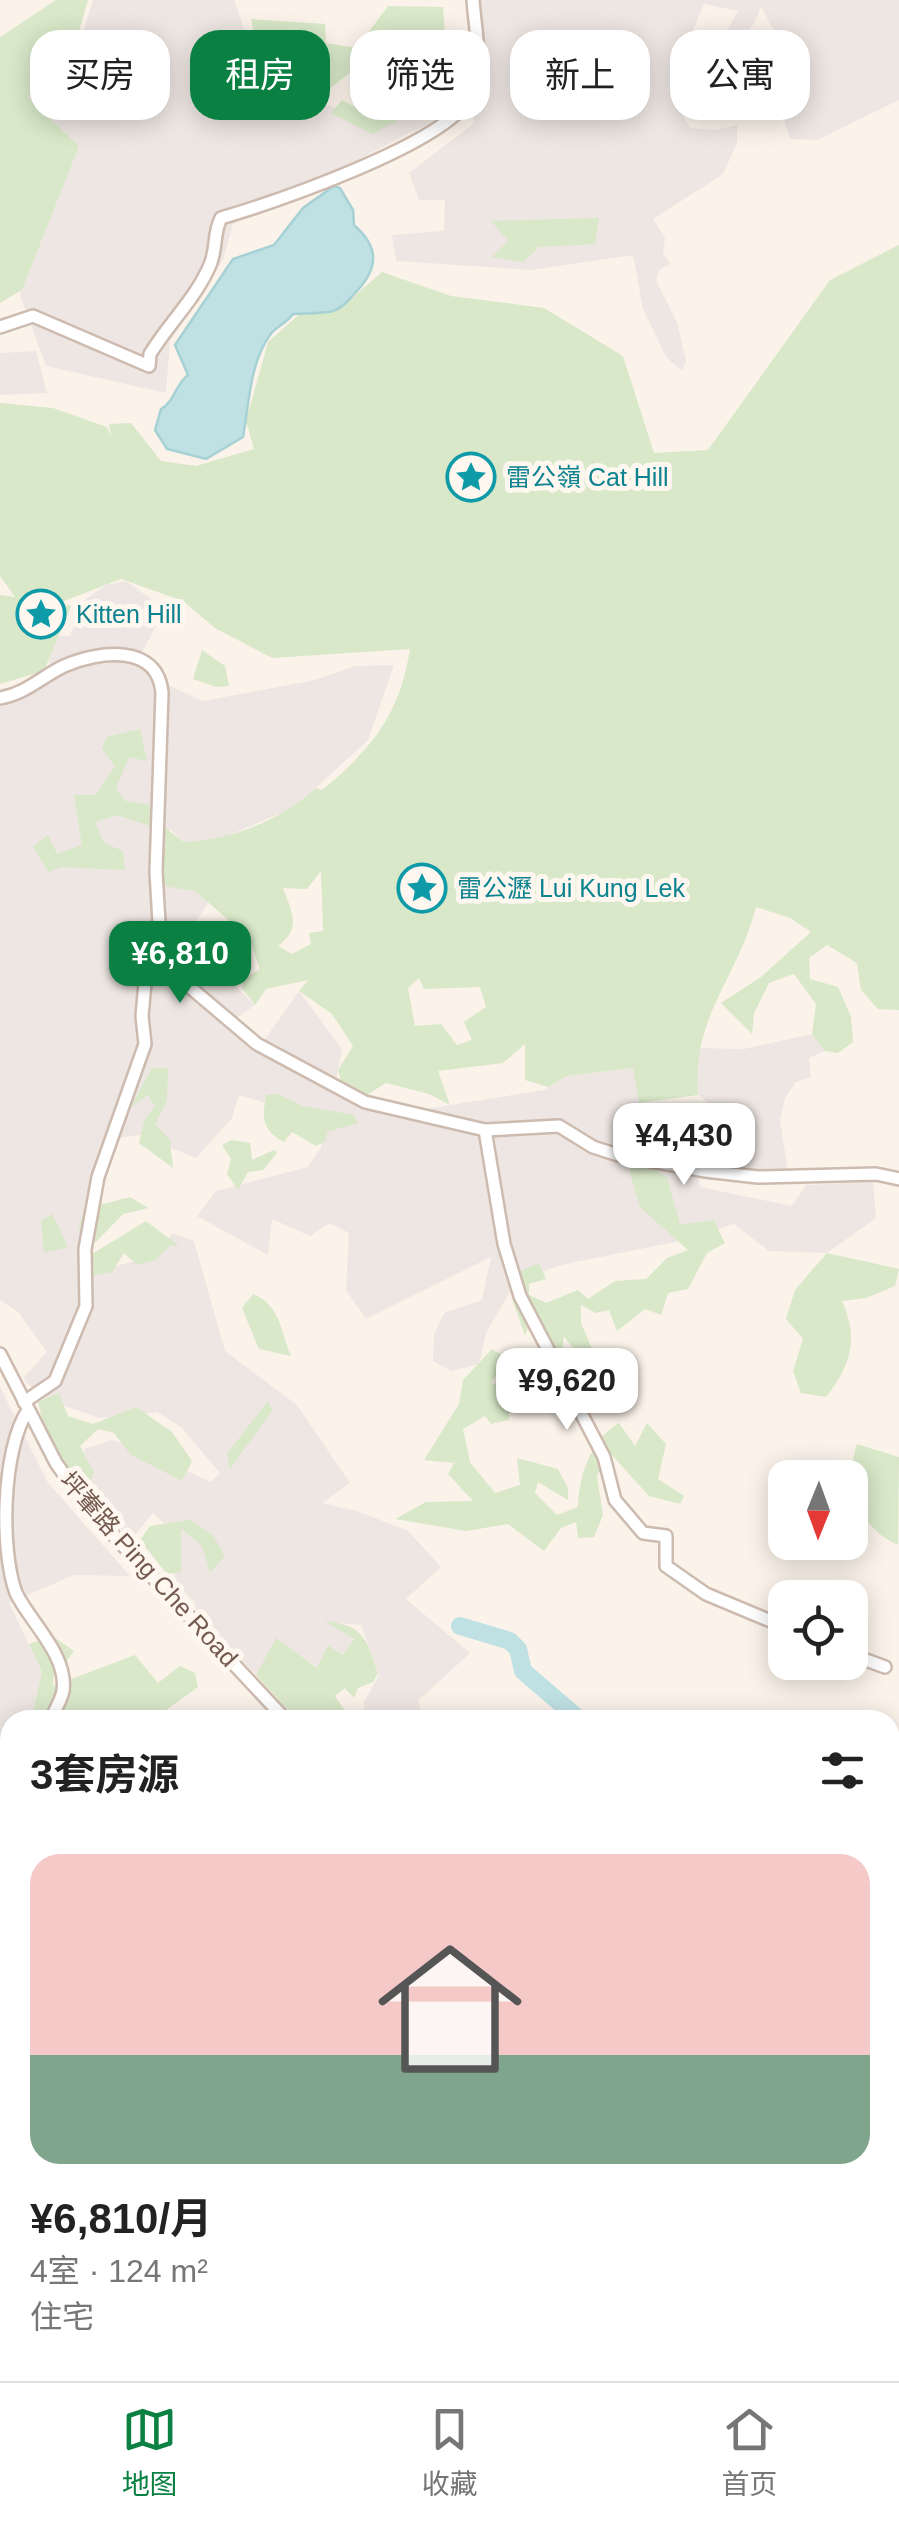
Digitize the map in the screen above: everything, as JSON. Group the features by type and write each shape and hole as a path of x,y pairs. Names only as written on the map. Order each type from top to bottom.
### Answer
{"street":[{"path":"0,327 33,316 148,366 150,354 196,292 212,261 215,230 221,218 330,182 456,116 477,79 473,0"},
{"path":"0,698 28,691 64,666 94,658 134,655 154,670 162,693 156,872 161,956 179,978 257,1044 364,1102 485,1130 558,1126 618,1155 740,1175 876,1174 899,1180"},
{"path":"55,1710 63,1689 60,1673 42,1632 16,1592 7,1542 5,1503 12,1443 26,1406 55,1381 86,1306 85,1249 98,1176 145,1044 146,972 161,956"},
{"path":"485,1130 504,1244 520,1296 604,1457 615,1500 643,1533 666,1536 666,1566 706,1594 768,1619"},
{"name":"坪輋路 Ping Che Road","path":"0,1354 56,1463 88,1508 277,1710"},
{"path":"868,1661 884,1667"}],"shaded area":[{"path":"93,0 234,0 245,30 190,30 190,120 330,120 330,106 350,109 350,120 435,120 233,224 223,260 170,341 166,393 46,366 20,295 79,146 51,120 170,120 170,30 84,30"},
{"path":"470,0 899,0 899,100 817,140 790,139 784,120 810,120 810,30 774,30 761,7 748,30 727,30 738,11 704,4 693,30 670,30 670,120 686,120 691,128 715,130 737,125 737,143 723,174 653,219 665,238 663,254 671,263 659,270 656,281 677,322 686,361 682,371 666,357 643,309 633,255 531,270 396,261 392,235 444,231 445,200 419,200 409,173 473,120 490,120 490,30 473,30"},
{"path":"36,351 47,393 0,395 0,353"},
{"path":"126,581 165,609 139,658 161,682 203,701 315,680 355,666 394,665 368,740 295,807 216,841 183,842 170,829 157,842 214,894 194,924 164,934 161,948 200,952 255,1005 229,1023 261,1045 299,991 342,1049 335,1086 407,1112 544,1090 567,1076 634,1068 643,1131 622,1156 699,1177 700,1187 792,1206 806,1185 873,1182 876,1218 827,1253 769,1251 734,1224 680,1241 561,1265 516,1281 486,1333 479,1364 451,1371 433,1361 434,1334 444,1313 482,1300 491,1257 366,1319 346,1290 349,1233 329,1223 310,1236 272,1219 268,1255 197,1216 216,1191 308,1167 322,1146 317,1119 239,1095 232,1118 196,1158 140,1135 111,1139 89,1227 86,1273 152,1257 173,1233 194,1241 225,1351 297,1405 350,1483 322,1503 357,1511 408,1531 441,1567 406,1599 470,1653 418,1701 421,1710 364,1710 364,1702 379,1675 361,1625 327,1622 356,1639 341,1655 328,1645 318,1668 276,1639 256,1675 198,1614 194,1602 175,1582 173,1532 153,1513 131,1540 94,1498 84,1449 112,1440 156,1455 210,1482 220,1473 181,1427 157,1412 100,1418 41,1398 23,1378 47,1352 18,1312 0,1300 0,697 50,676 49,651 58,636 70,636 85,600 106,585"},
{"path":"812,1034 825,1051 809,1058 811,1077 796,1082 785,1098 780,1120 788,1172 698,1164 723,1148 713,1106 698,1095 695,1057 699,1048 744,1049"},
{"path":"0,1387 48,1483 130,1576 74,1575 9,1603 42,1672 33,1710 0,1710"}],"green space":[{"path":"56,0 88,0 79,30 30,30 30,120 51,120 79,146 22,290 0,303 0,37"},
{"path":"388,6 443,7 445,30 370,30"},
{"path":"251,19 325,24 325,30 253,30"},
{"path":"330,44 350,47 350,73 330,89"},
{"path":"342,100 350,104 350,120 398,120 372,134 331,113"},
{"path":"599,218 595,244 539,247 523,262 492,257 508,241 491,221"},
{"path":"899,245 899,1010 878,1009 861,990 857,963 827,945 809,958 810,979 838,987 851,1017 853,1042 838,1053 825,1051 812,1034 816,1004 794,974 769,983 754,1013 752,1034 721,1003 761,977 811,932 790,918 756,907 709,1020 698,1067 698,1095 639,1103 633,1068 567,1076 548,1087 525,1080 525,1044 503,1063 438,1071 450,1105 429,1094 386,1083 360,1099 343,1089 338,1070 353,1046 332,1014 299,991 308,980 266,989 255,1005 242,988 244,979 260,969 248,935 207,952 160,949 160,931 194,924 241,931 195,891 157,885 157,842 166,828 183,842 219,838 254,827 287,810 316,788 322,790 381,729 399,693 410,649 272,658 215,628 183,601 121,579 59,603 71,606 44,671 0,684 0,595 15,597 0,576 0,403 53,408 107,427 111,437 109,424 131,423 161,461 196,466 254,449 246,421 268,342 301,313 344,305 382,272 451,296 544,308 623,356 654,453 708,450 830,280","holes":["321,871 323,931 309,933 311,944 292,954 278,946 293,926 283,888 307,889","419,978 424,989 480,987 486,1007 464,1022 472,1040 457,1045 441,1024 415,1026 408,988"]},
{"path":"202,650 225,666 229,686 216,687 193,679"},
{"path":"140,729 147,761 129,757 116,788 125,801 150,805 150,826 117,815 95,822 104,843 123,851 125,870 61,867 48,872 33,846 48,835 57,854 82,845 74,795 96,795 115,766 102,749 107,737"},
{"path":"152,1068 168,1068 167,1100 155,1124 170,1140 173,1168 139,1143 144,1121 155,1106 148,1095 130,1108"},
{"path":"277,1094 303,1106 354,1115 358,1123 327,1132 326,1141 316,1146 292,1132 284,1142 271,1133 264,1117 266,1095"},
{"path":"232,1140 250,1143 252,1160 274,1150 277,1153 263,1170 248,1172 238,1190 227,1174 231,1159 222,1145"},
{"path":"644,1164 667,1177 680,1225 714,1220 725,1243 707,1253 688,1289 668,1293 661,1315 645,1309 617,1331 609,1310 596,1313 581,1305 581,1323 599,1365 584,1362 564,1336 560,1364 552,1372 541,1350 542,1329 528,1327 525,1335 512,1299 521,1271 539,1263 546,1279 529,1284 529,1295 546,1303 578,1290 588,1299 615,1281 646,1279 667,1258 688,1250 640,1207 628,1166"},
{"path":"130,1197 148,1208 123,1214 96,1242 81,1237 79,1226 88,1199 104,1204"},
{"path":"52,1214 68,1247 44,1253 41,1221"},
{"path":"146,1221 179,1246 170,1246 155,1260 137,1265 124,1253 112,1272 94,1275 92,1254"},
{"path":"827,1253 899,1269 895,1286 866,1298 842,1301 850,1328 850,1351 826,1397 801,1393 793,1371 803,1339 786,1319 795,1290"},
{"path":"253,1294 274,1312 291,1356 259,1349 242,1308"},
{"path":"492,1349 508,1359 491,1383 510,1388 509,1420 491,1424 485,1416 463,1429 470,1462 495,1493 520,1485 517,1458 558,1469 568,1488 568,1500 538,1482 535,1493 557,1515 578,1507 584,1471 601,1438 619,1423 635,1446 647,1423 666,1444 658,1479 684,1496 680,1504 649,1496 610,1453 597,1476 603,1515 594,1537 578,1538 576,1522 561,1528 544,1551 508,1524 466,1531 395,1519 426,1502 473,1501 448,1474 454,1463 424,1460 459,1404 463,1380"},
{"path":"59,1393 68,1416 93,1424 136,1407 172,1432 192,1461 182,1481 131,1455 114,1433 98,1429 80,1446 94,1472 87,1490 47,1439 38,1402"},
{"path":"268,1401 272,1411 230,1469 227,1454"},
{"path":"857,1444 899,1457 898,1545 868,1522 868,1460 853,1459"},
{"path":"190,1520 213,1535 225,1556 210,1572 202,1546 181,1528 181,1572 167,1574 140,1540 150,1526"},
{"path":"324,1621 348,1626 362,1635 378,1673 373,1682 358,1688 354,1698 345,1688 335,1696 344,1710 288,1710 256,1675 276,1638 317,1668 328,1645 342,1655 355,1639"},
{"path":"52,1636 74,1651 61,1669 54,1671 53,1686 135,1655 158,1683 180,1666 195,1673 198,1687 166,1710 33,1710 42,1672 29,1644"}],"water":[{"path":"334,186 340,188 353,210 354,225 372,249 372,265 364,282 337,310 293,314 272,332 254,370 243,437 206,459 167,449 155,430 161,409 188,375 175,345 233,259 274,245 303,208"}],"waterway":[{"path":"460,1626 510,1641 518,1649 523,1671 568,1710"}],"place":[{"name":"雷公嶺 Cat Hill","path":"471,477"},
{"name":"Kitten Hill","path":"41,614"},
{"name":"雷公瀝 Lui Kung Lek","path":"422,888"}]}
